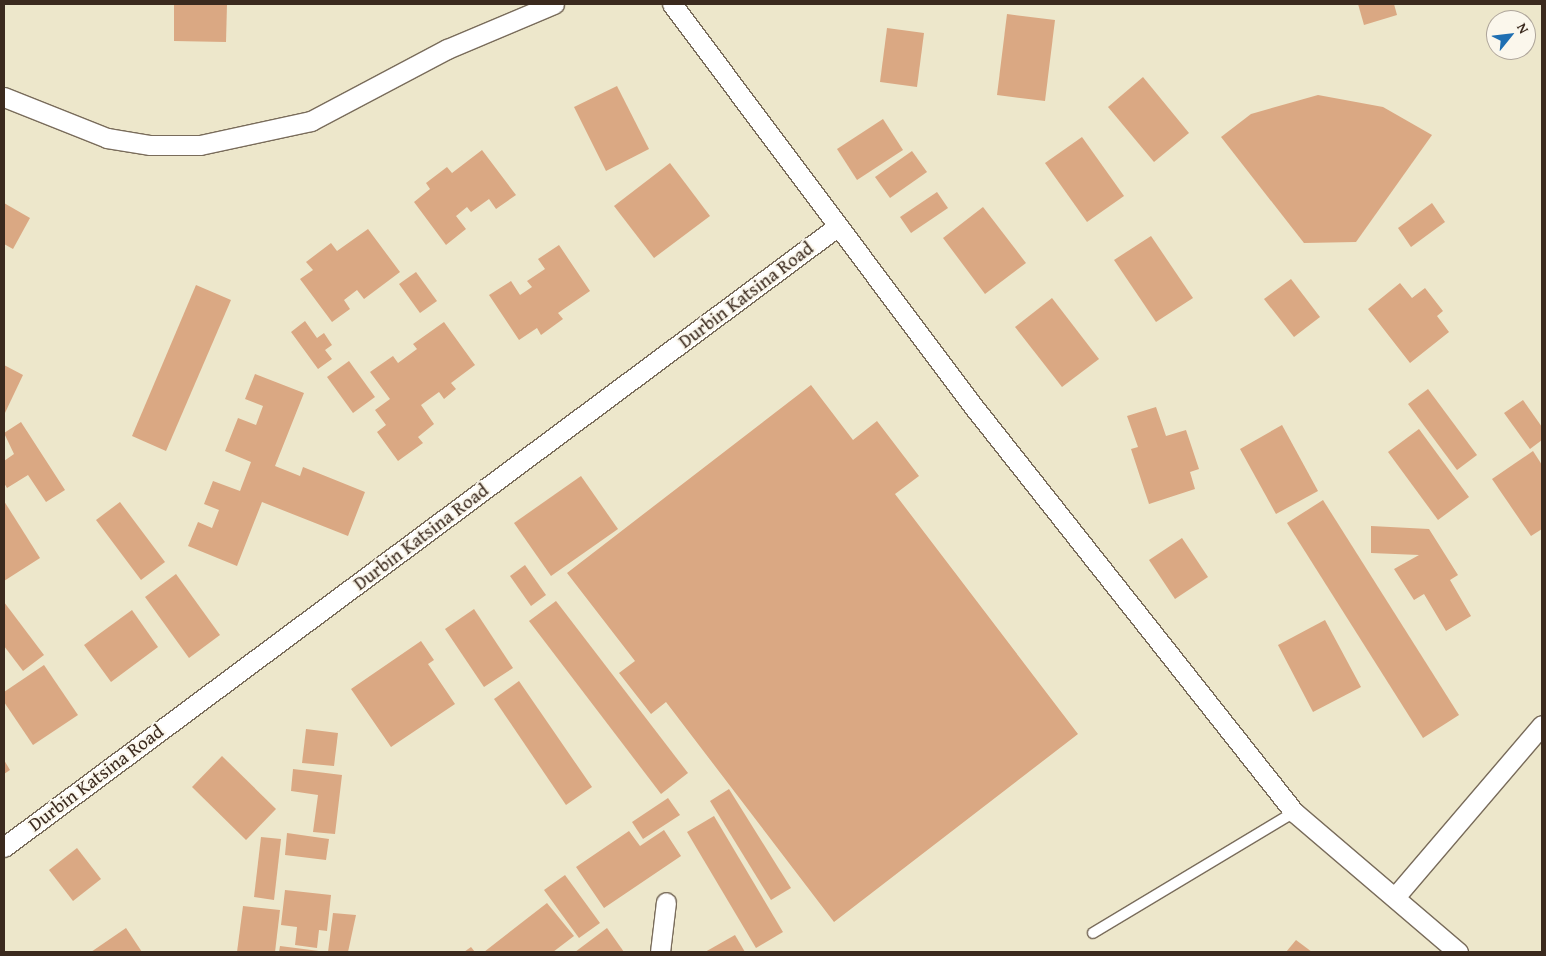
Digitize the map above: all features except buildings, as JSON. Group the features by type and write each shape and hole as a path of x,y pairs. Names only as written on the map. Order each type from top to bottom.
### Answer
{"street":[{"path":"4,97 107,138 150,145 200,145 311,121 446,49 554,4"},
{"path":"672,4 973,406 1294,812 1458,952"},
{"name":"Durbin Katsina Road","path":"4,847 838,226"},
{"path":"1395,897 1542,725"},
{"path":"660,952 666,902"}],"lane":[{"path":"1094,933 1294,812"}]}
